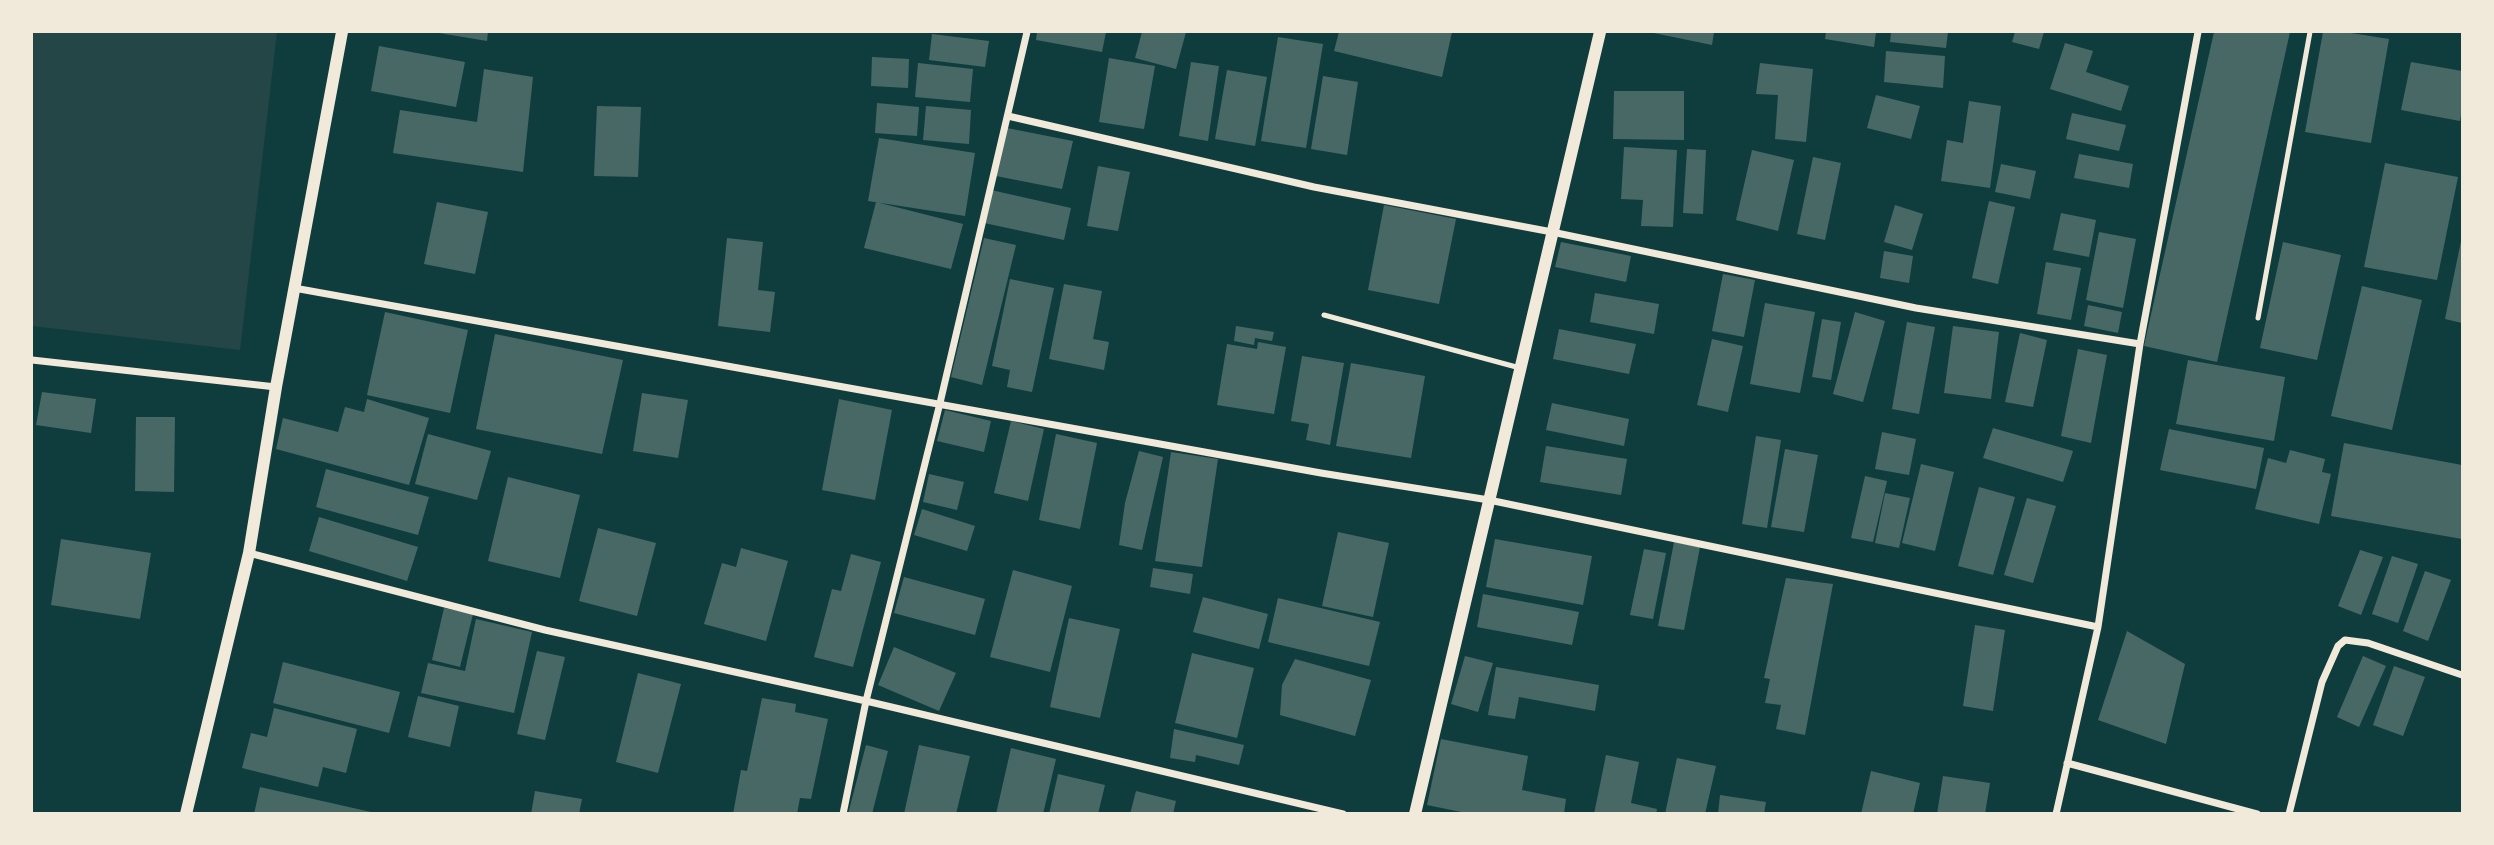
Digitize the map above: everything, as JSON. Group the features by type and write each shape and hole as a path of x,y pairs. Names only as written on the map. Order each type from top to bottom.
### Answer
{"street":[{"path":"186,814 249,553 276,387 342,32"},
{"path":"843,814 866,701 940,403 1027,32"},
{"path":"1415,814 1600,32"},
{"path":"2056,814 2098,627 2140,344 2197,32"},
{"path":"1008,116 1314,187 1552,232 1916,308 2140,344"},
{"path":"294,288 592,343 1489,500 2098,627"},
{"path":"32,360 276,387"},
{"path":"249,553 545,630 866,701 1343,814"},
{"path":"2289,814 2322,682 2337,646 2345,640 2368,643 2462,675"},
{"path":"2067,763 2257,814"}],"lane":[{"path":"2258,318 2310,32"},
{"path":"1324,315 1520,368"}],"shaded area":[{"path":"32,32 277,32 240,350 32,326"}],"building":[{"path":"433,32 488,32 487,41"},
{"path":"1037,32 1106,32 1102,52 1036,40"},
{"path":"1142,32 1186,32 1176,69 1135,58"},
{"path":"1339,32 1452,32 1442,77 1334,51"},
{"path":"1649,32 1714,32 1712,45"},
{"path":"1826,32 1876,32 1874,47 1825,39"},
{"path":"1891,32 1948,32 1946,48 1890,42"},
{"path":"2015,32 2044,32 2039,49 2012,42"},
{"path":"2214,32 2290,32 2217,362 2144,346"},
{"path":"2323,32 2345,32 2389,39 2371,143 2305,132"},
{"path":"932,34 989,41 985,67 929,60"},
{"path":"1278,37 1323,44 1306,148 1261,141"},
{"path":"2065,43 2093,51 2086,72 2129,86 2121,111 2050,89"},
{"path":"379,46 465,62 456,107 371,91"},
{"path":"1886,51 1945,56 1943,88 1884,82"},
{"path":"872,57 909,59 908,88 871,86"},
{"path":"1109,58 1155,66 1144,129 1099,122"},
{"path":"1191,62 1219,66 1208,141 1179,136"},
{"path":"2411,62 2462,71 2460,121 2401,110"},
{"path":"918,63 973,69 970,102 915,97"},
{"path":"1760,63 1813,69 1806,142 1775,139 1778,95 1756,94"},
{"path":"484,69 533,77 523,172 393,153 400,110 477,122"},
{"path":"1227,70 1267,77 1255,146 1215,139"},
{"path":"1323,76 1358,82 1347,155 1311,149"},
{"path":"1614,91 1684,91 1684,140 1613,139"},
{"path":"1876,95 1920,106 1911,139 1867,128"},
{"path":"1969,101 2001,106 1990,188 1941,181 1947,140 1963,143"},
{"path":"877,103 919,107 917,136 875,133"},
{"path":"597,106 641,107 638,177 594,176"},
{"path":"926,106 971,110 969,144 923,140"},
{"path":"2072,113 2126,125 2119,151 2066,139"},
{"path":"1007,128 1073,141 1062,189 996,176"},
{"path":"879,138 975,153 965,216 868,201"},
{"path":"1624,147 1677,150 1673,227 1641,226 1643,200 1621,199"},
{"path":"1687,149 1706,150 1703,214 1683,213"},
{"path":"1752,150 1794,160 1778,231 1736,220"},
{"path":"2079,154 2133,164 2129,188 2074,178"},
{"path":"1813,157 1841,163 1825,240 1797,234"},
{"path":"2385,163 2458,177 2437,280 2364,267"},
{"path":"2001,164 2036,171 2030,199 1995,192"},
{"path":"1098,166 1130,172 1118,231 1087,226"},
{"path":"991,190 1071,208 1064,240 984,223"},
{"path":"1989,201 2015,207 1998,284 1972,278"},
{"path":"437,202 488,212 475,274 424,264"},
{"path":"876,202 963,224 951,269 864,248"},
{"path":"1384,205 1456,219 1439,304 1368,290"},
{"path":"1895,205 1923,214 1912,250 1884,242"},
{"path":"2061,213 2096,220 2089,257 2053,250"},
{"path":"2099,232 2136,239 2123,308 2086,300"},
{"path":"727,238 763,242 758,290 775,292 770,332 718,326"},
{"path":"984,238 1016,245 982,385 951,377"},
{"path":"2462,241 2462,323 2445,319"},
{"path":"1561,242 1631,256 1626,282 1555,267"},
{"path":"2283,242 2341,255 2317,360 2260,348"},
{"path":"1884,251 1913,256 1909,283 1880,278"},
{"path":"2046,262 2081,268 2071,320 2037,314"},
{"path":"1723,274 1755,280 1744,337 1712,331"},
{"path":"1010,279 1054,288 1032,392 1007,387 1010,370 992,366"},
{"path":"1064,284 1102,291 1093,339 1109,342 1104,370 1049,359"},
{"path":"2362,286 2422,300 2392,430 2331,416"},
{"path":"1595,293 1659,304 1654,334 1590,322"},
{"path":"1765,303 1815,312 1800,393 1750,384"},
{"path":"2088,305 2122,312 2118,333 2084,326"},
{"path":"385,312 468,330 450,413 367,395"},
{"path":"1855,312 1885,321 1863,402 1833,394"},
{"path":"1822,319 1841,322 1831,380 1812,377"},
{"path":"1907,322 1935,327 1919,414 1892,409"},
{"path":"1236,326 1274,332 1272,341 1255,338 1254,345 1234,341"},
{"path":"1953,326 1999,332 1991,399 1944,393"},
{"path":"1559,329 1636,344 1629,374 1553,359"},
{"path":"2020,333 2047,340 2033,407 2005,402"},
{"path":"495,334 623,360 602,454 476,429"},
{"path":"1712,339 1743,346 1728,412 1697,405"},
{"path":"1258,342 1286,347 1274,414 1217,405 1227,344 1257,349"},
{"path":"2078,349 2107,355 2091,443 2061,436"},
{"path":"1302,356 1344,363 1330,445 1306,440 1309,424 1291,421"},
{"path":"2188,360 2285,377 2274,441 2176,424"},
{"path":"1351,363 1425,376 1411,458 1336,446"},
{"path":"42,392 96,399 91,433 36,425"},
{"path":"642,393 688,400 678,458 633,451"},
{"path":"367,399 429,418 409,485 276,449 283,418 338,432 345,407 364,412"},
{"path":"839,399 892,410 875,500 822,490"},
{"path":"1552,403 1629,419 1624,446 1546,430"},
{"path":"945,410 991,421 984,452 937,441"},
{"path":"136,417 175,417 174,492 135,491"},
{"path":"1011,421 1044,429 1028,501 994,493"},
{"path":"1993,428 2073,451 2063,482 1983,458"},
{"path":"2169,429 2264,448 2256,489 2160,470"},
{"path":"1882,432 1916,439 1909,475 1875,469"},
{"path":"428,434 491,451 477,500 415,484"},
{"path":"1056,434 1097,443 1080,529 1039,520"},
{"path":"1756,436 1781,440 1767,528 1742,524"},
{"path":"2344,443 2462,465 2462,539 2331,516"},
{"path":"1546,446 1627,459 1621,495 1540,482"},
{"path":"1785,449 1818,455 1804,532 1771,527"},
{"path":"2290,450 2325,459 2322,472 2331,474 2319,524 2255,509 2268,458 2286,463"},
{"path":"1139,451 1163,457 1142,550 1119,545 1125,503"},
{"path":"1171,452 1218,459 1202,567 1155,561"},
{"path":"1921,464 1954,472 1935,551 1902,543"},
{"path":"326,469 429,497 418,535 316,507"},
{"path":"929,474 964,482 957,510 923,502"},
{"path":"1865,476 1887,481 1873,542 1851,538"},
{"path":"508,477 580,495 560,578 488,561"},
{"path":"1979,487 2015,497 1993,575 1958,566"},
{"path":"1885,493 1910,498 1899,548 1875,543"},
{"path":"2027,498 2056,506 2033,583 2004,575"},
{"path":"922,509 975,526 967,551 914,535"},
{"path":"319,517 418,547 407,581 309,551"},
{"path":"598,528 656,543 637,616 579,601"},
{"path":"1338,532 1389,543 1373,617 1322,606"},
{"path":"61,539 151,553 140,619 51,605"},
{"path":"1495,539 1592,556 1583,605 1486,587"},
{"path":"1674,542 1700,547 1684,630 1658,626"},
{"path":"741,548 788,561 766,641 704,624 722,563 736,567"},
{"path":"1644,549 1666,553 1653,619 1630,615"},
{"path":"2360,550 2383,557 2361,615 2338,606"},
{"path":"851,554 881,562 853,667 814,657 832,589 841,591"},
{"path":"2392,556 2418,564 2398,623 2372,614"},
{"path":"1153,568 1193,574 1190,594 1150,587"},
{"path":"1013,570 1072,586 1050,672 990,657"},
{"path":"2425,571 2451,580 2428,641 2403,631"},
{"path":"904,577 985,599 975,635 894,613"},
{"path":"1786,578 1833,584 1805,735 1776,729 1781,705 1765,703 1770,679 1764,678"},
{"path":"1483,594 1579,612 1572,645 1477,627"},
{"path":"1203,597 1268,614 1259,649 1193,632"},
{"path":"1278,598 1380,622 1369,666 1268,642"},
{"path":"444,608 473,614 460,667 432,660"},
{"path":"1069,618 1120,629 1100,718 1050,707"},
{"path":"476,619 532,632 514,713 421,693 428,663 465,671"},
{"path":"1975,625 2005,630 1993,711 1963,706"},
{"path":"2127,631 2185,664 2166,744 2098,720"},
{"path":"894,647 956,673 939,711 878,685"},
{"path":"537,651 565,657 545,740 517,734"},
{"path":"1192,653 1254,668 1237,738 1175,723"},
{"path":"1465,656 1493,663 1478,712 1451,704"},
{"path":"2363,656 2386,666 2359,727 2337,717"},
{"path":"1295,659 1371,680 1355,736 1280,715 1282,685"},
{"path":"283,662 400,692 389,733 273,703"},
{"path":"2394,666 2425,677 2403,736 2373,725"},
{"path":"1496,667 1599,685 1595,711 1519,697 1515,719 1488,715"},
{"path":"638,673 681,684 658,773 616,762"},
{"path":"418,696 459,706 450,747 408,737"},
{"path":"762,698 796,704 795,712 828,719 811,799 800,798 797,814 733,814 741,770 747,771"},
{"path":"274,708 357,729 346,773 323,767 318,787 242,768 251,733 267,737"},
{"path":"1174,729 1244,745 1239,765 1196,755 1195,762 1170,758"},
{"path":"1441,739 1528,756 1522,790 1566,799 1564,814 1471,814 1427,805"},
{"path":"866,745 888,751 872,814 848,814"},
{"path":"919,745 970,756 956,814 904,814"},
{"path":"1011,748 1056,759 1043,814 996,814"},
{"path":"1606,755 1639,762 1631,803 1657,809 1656,814 1594,814"},
{"path":"1677,758 1716,766 1705,814 1665,814"},
{"path":"1871,771 1920,783 1913,814 1861,814"},
{"path":"1058,774 1105,785 1098,814 1049,814"},
{"path":"1943,776 1990,783 1985,814 1937,814"},
{"path":"260,787 371,812 254,814"},
{"path":"535,791 582,799 579,814 531,814"},
{"path":"1136,791 1176,801 1173,814 1130,814"},
{"path":"1720,795 1766,802 1764,814 1718,814"}]}
